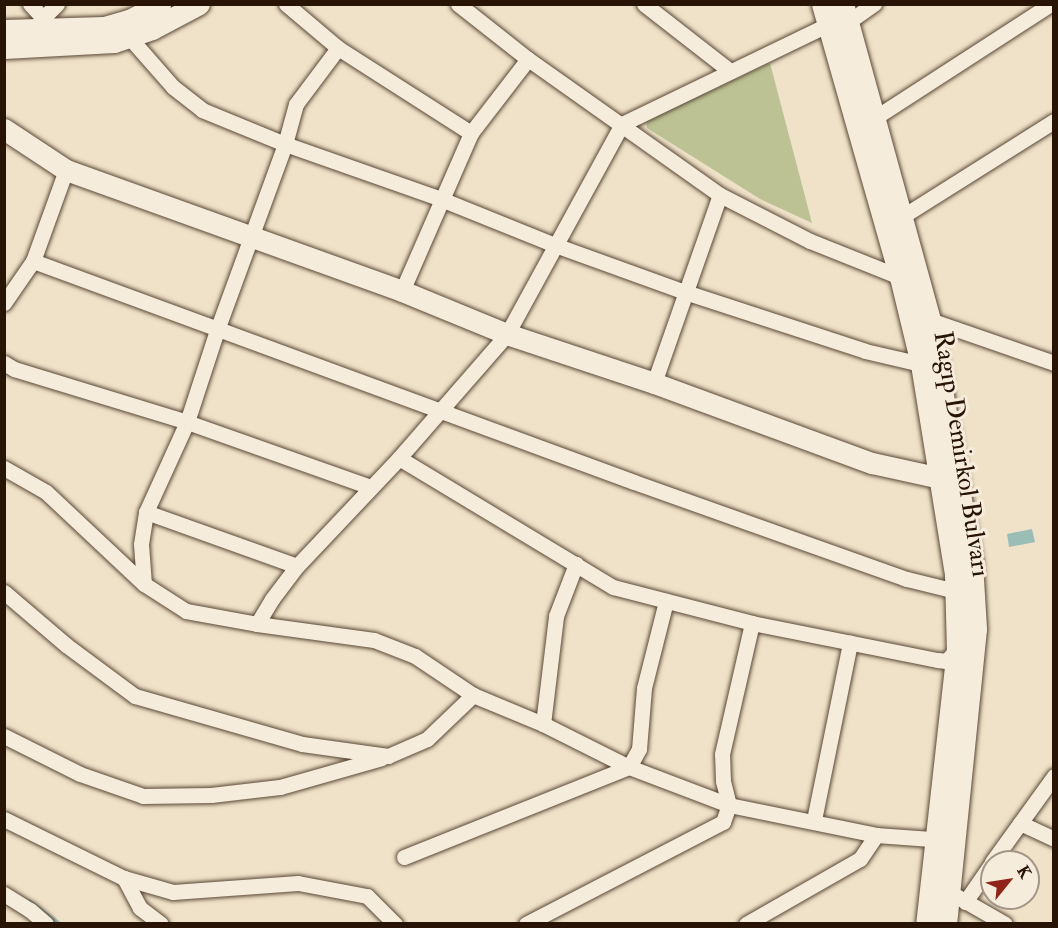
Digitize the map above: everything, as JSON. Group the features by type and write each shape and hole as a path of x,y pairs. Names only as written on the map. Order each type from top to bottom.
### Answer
{"main road":[{"path":"4,30 49,24 104,27 129,20 160,4"},
{"path":"4,48 94,44 130,38 199,4"},
{"name":"Ragıp Demirkol Bulvarı","path":"836,14 876,117 930,320 968,534 976,605 974,652 945,840 931,882 926,924"},
{"name":"Ragıp Demirkol Bulvarı","path":"836,14 921,364 951,541 956,591 957,649 945,840 957,897 946,924"},
{"path":"4,129 66,170 402,291 507,334 654,383 872,463 940,478"}],"street":[{"path":"30,4 49,24 57,4"},
{"path":"286,4 338,48 471,133"},
{"path":"458,4 528,59 720,195 810,241 900,277"},
{"path":"644,4 730,71"},
{"path":"257,624 272,599 297,566 399,458 507,334 622,124 730,71 836,14 874,4"},
{"path":"876,117 1051,4"},
{"path":"130,38 173,87 202,111 685,292 865,351 921,364"},
{"path":"144,584 141,544 146,512 187,422 216,330 285,144 296,104 338,48"},
{"path":"402,291 471,133 528,59"},
{"path":"903,216 1053,121"},
{"path":"4,303 33,261 66,170"},
{"path":"654,383 720,195"},
{"path":"33,261 216,330 896,575 956,591"},
{"path":"930,320 1053,363"},
{"path":"4,363 14,369 187,422 371,488"},
{"path":"399,458 613,587 752,623 946,661 957,649"},
{"path":"4,468 46,492 144,584 186,611 257,624 374,640 415,656 473,695 543,724 630,767 729,805 876,834 945,840"},
{"path":"146,512 297,566"},
{"path":"543,724 556,616 576,564"},
{"path":"4,592 66,645 135,696 302,744 388,756"},
{"path":"404,857 630,767 639,749 644,688 666,601"},
{"path":"526,924 723,822 729,805 723,781 722,754 752,623"},
{"path":"814,820 850,643"},
{"path":"4,736 80,774 143,796 211,795 280,787 388,756 427,739 473,695"},
{"path":"1001,850 1053,776"},
{"path":"4,819 124,878 173,892 298,884 367,896 395,924"},
{"path":"1020,823 1053,839"},
{"path":"746,924 860,859 876,834"},
{"path":"957,897 980,874"},
{"path":"124,878 140,908 161,924"},
{"path":"931,882 1005,924"},
{"path":"4,894 30,910 46,924"}],"green space":[{"path":"770,63 812,223 760,199 647,128 646,121"}],"water":[{"path":"1032,529 1035,542 1009,547 1007,534"}],"waterway":[{"path":"29,901 59,924"}]}
